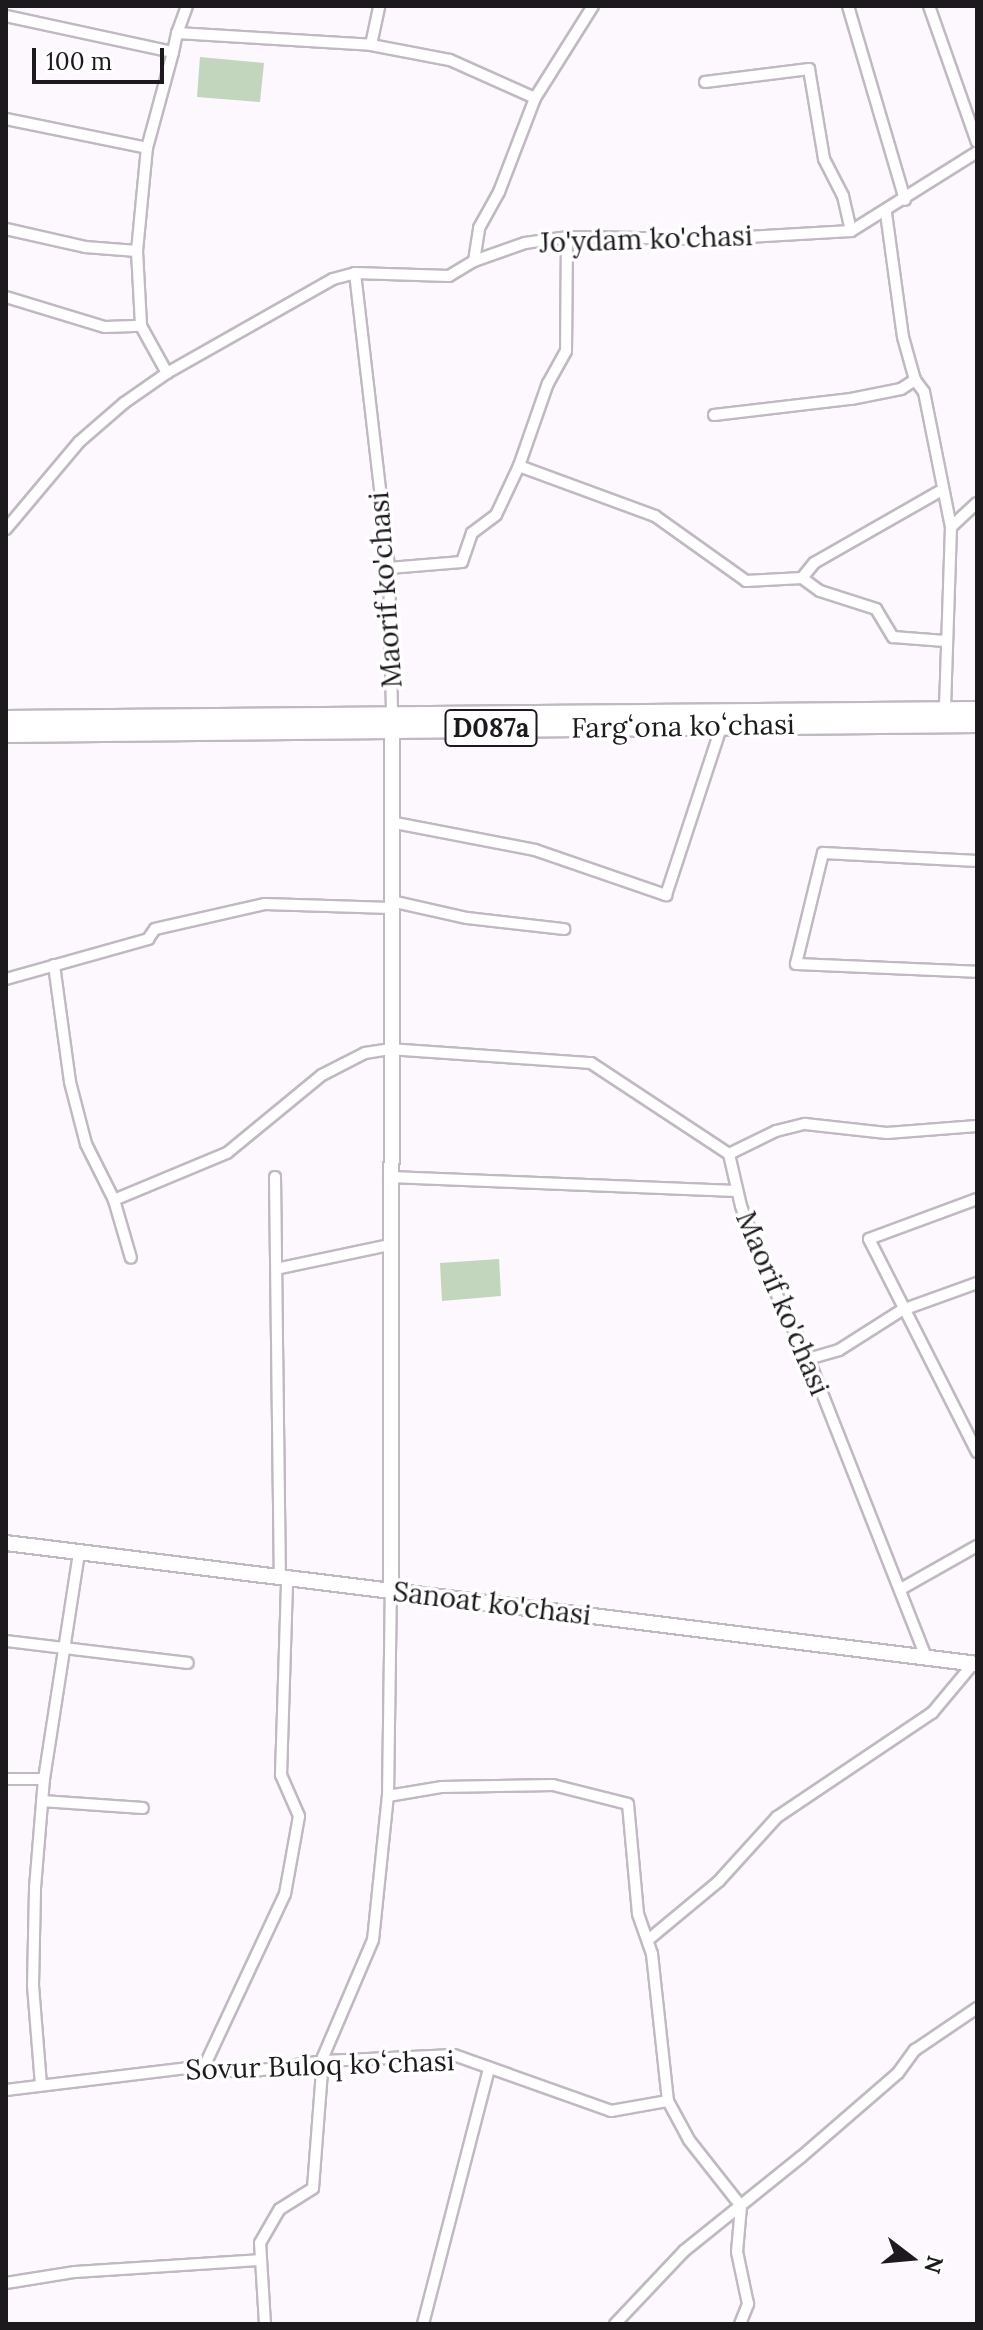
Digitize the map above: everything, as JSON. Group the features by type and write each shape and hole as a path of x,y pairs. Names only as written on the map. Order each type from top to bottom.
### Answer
{"main road":[{"name":"Fargʻona koʻchasi","path":"6,734 392,722 977,710"},
{"name":"Fargʻona koʻchasi","path":"6,719 977,724"},
{"name":"Maorif ko'chasi","path":"391,1590 389,1177 392,722"},
{"name":"Sanoat ko'chasi","path":"6,1543 975,1664"}],"street":[{"path":"167,373 141,326 137,251 147,148 187,6"},
{"path":"371,45 379,6"},
{"path":"474,261 479,228 499,192 535,98 593,6"},
{"path":"848,6 905,200"},
{"path":"929,6 977,142"},
{"path":"6,16 173,52"},
{"path":"177,33 371,45 450,60 535,98"},
{"path":"705,82 809,69 824,159 843,196 851,231"},
{"path":"6,119 147,148"},
{"name":"Jo'ydam ko'chasi","path":"6,529 79,442 167,373 310,289 355,273 449,276 474,261 525,243 567,237 713,239 851,231 886,213 977,152"},
{"path":"886,213 903,337 915,380 924,392 940,491 951,527 945,710"},
{"path":"6,229 85,247 137,251"},
{"path":"389,568 462,562 472,533 496,515 519,466 548,383 566,351 567,237"},
{"name":"Maorif ko'chasi","path":"355,273 389,568 392,722"},
{"path":"6,297 105,327 141,326"},
{"path":"714,415 851,399 901,389 915,380"},
{"path":"519,466 655,516 739,578 802,578 820,591 876,609 893,637 945,641"},
{"path":"802,578 814,563 940,491"},
{"path":"951,527 977,503"},
{"path":"390,822 535,850 666,895 722,725"},
{"path":"977,861 823,853 796,964 977,972"},
{"path":"6,979 148,939 155,929 265,904 391,905 467,918 564,929"},
{"path":"54,965 73,1095 86,1144 114,1200 131,1258"},
{"path":"114,1200 227,1153 335,1066 390,1049 591,1063 729,1154 776,1131 805,1124 887,1133 977,1126"},
{"name":"Maorif ko'chasi","path":"729,1154 737,1191 765,1270 808,1359 927,1659"},
{"path":"203,2069 285,1894 299,1816 281,1775 284,1579 280,1268 275,1177"},
{"path":"389,1177 737,1191"},
{"path":"977,1199 869,1239 902,1310 977,1452"},
{"path":"280,1268 389,1245"},
{"path":"808,1359 839,1350 902,1310 977,1283"},
{"path":"901,1589 977,1546"},
{"path":"41,2085 33,1985 42,1801 79,1553"},
{"path":"265,2324 259,2260 265,2230 280,2209 313,2188 324,2061 373,1940 388,1796 391,1590"},
{"path":"6,1641 188,1663"},
{"path":"648,1940 719,1881 777,1817 932,1713 975,1664"},
{"path":"6,1779 44,1779"},
{"path":"388,1796 442,1787 553,1785 628,1804 638,1914 648,1940 668,2101 689,2140 741,2206 737,2252 748,2304 740,2324"},
{"path":"42,1801 143,1808"},
{"path":"615,2324 684,2251 898,2073 915,2050 977,2008"},
{"name":"Sovur Buloq koʻchasi","path":"6,2090 203,2069 247,2072 324,2061 454,2055 611,2111 668,2101"},
{"path":"423,2324 489,2068"},
{"path":"6,2283 75,2272 259,2260"}],"green space":[{"path":"200,57 264,63 260,102 197,97"},
{"path":"499,1259 501,1296 442,1301 440,1263"}]}
